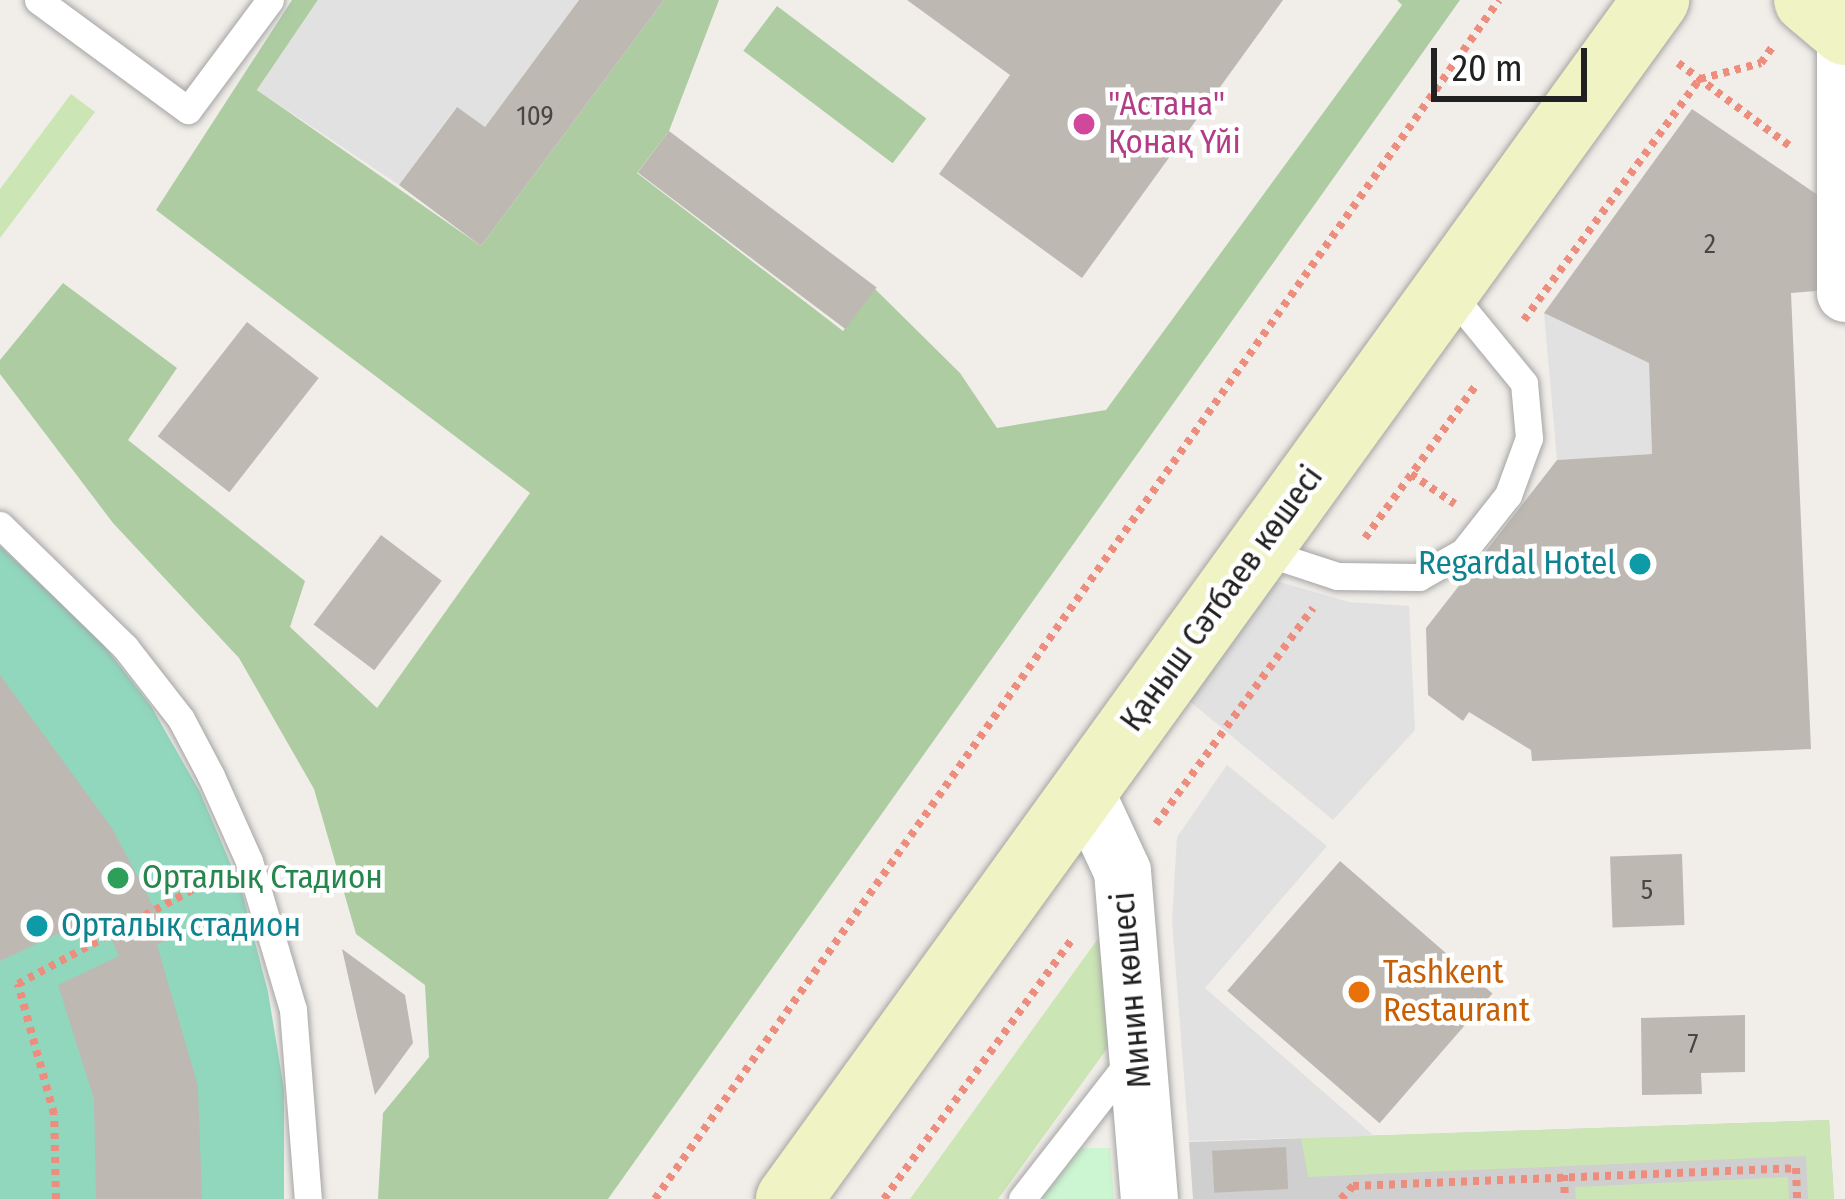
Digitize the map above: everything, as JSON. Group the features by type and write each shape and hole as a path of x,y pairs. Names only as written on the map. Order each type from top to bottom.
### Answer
{"main road":[{"name":"Қаныш Сәтбаев көшесі","path":"789,1199 1656,0"},
{"path":"1807,0 1845,33"}],"street":[{"path":"1845,33 1845,293"},
{"name":"Минин көшесі","path":"1084,789 1122,871 1149,1199"}],"lane":[{"path":"38,0 188,110 270,0"},
{"path":"1258,550 1337,576 1396,582 1445,566 1508,495 1529,438 1524,383 1502,350 1447,289"},
{"path":"0,525 125,647 181,719 249,861 293,1010 308,1199"},
{"path":"1022,1199 1137,1051"}],"path":[{"path":"655,1199 1499,0"},
{"path":"884,1199 1700,80 1761,63"},
{"path":"1700,80 1842,185"},
{"path":"1412,474 1446,499"},
{"path":"56,1199 54,1114 18,984 249,861"},
{"path":"1341,1199 1353,1186 1796,1168 1797,1199"},
{"path":"1564,1175 1565,1199"}],"shaded area":[{"path":"318,0 579,0 485,127 456,107 399,185 257,90"},
{"path":"1544,313 1649,363 1652,454 1557,460"},
{"path":"1266,578 1349,602 1409,606 1415,730 1333,820 1181,694"},
{"path":"1227,765 1327,846 1205,988 1374,1136 1189,1141 1172,921 1177,837"},
{"path":"1829,1120 1834,1199 1193,1199 1189,1142"}],"green space":[{"path":"292,0 318,0 257,90 481,246 664,0 719,0 669,131 637,173 843,331 875,289 960,373 997,428 1106,410 1402,5 1397,0 1460,0 608,1199 378,1199 383,1113 429,1057 425,985 356,934 314,789 239,658 113,523 0,374 0,360 63,283 177,368 128,440 305,581 290,627 377,708 530,493 156,210"},
{"path":"777,6 926,119 893,163 743,51"},
{"path":"71,94 95,112 0,238 0,189"},
{"name":"Орталық Стадион","path":"0,546 98,638 151,706 200,792 241,888 268,992 284,1089 284,1199 0,1199"},
{"path":"1100,936 1114,1039 998,1199 910,1199"},
{"path":"1829,1120 1834,1199 1808,1199 1806,1156 1308,1177 1301,1138"},
{"path":"1081,1148 1110,1148 1114,1199 1040,1199"},
{"path":"1788,1177 1789,1199 1576,1199 1575,1187"}],"building":[{"path":"579,0 664,0 481,246 399,185 457,107 485,127"},
{"name":"\"Астана\" Қонақ Үйі","path":"907,0 1283,0 1082,278 939,174 1010,75"},
{"name":"Regardal Hotel","path":"1692,109 1825,200 1828,290 1791,293 1811,749 1532,761 1531,750 1469,712 1463,721 1428,695 1426,628 1557,460 1652,454 1649,363 1544,313"},
{"path":"669,131 877,287 845,329 638,173"},
{"path":"247,322 319,378 229,492 158,436"},
{"path":"381,535 442,581 374,670 314,624"},
{"name":"Орталық стадион","path":"0,675 112,828 170,938 157,945 198,1086 202,1199 96,1199 94,1099 58,985 119,956 100,914 0,961"},
{"path":"1682,854 1684,925 1613,927 1610,857"},
{"name":"Tashkent Restaurant","path":"1340,861 1492,994 1380,1123 1227,991"},
{"path":"342,949 405,995 413,1043 375,1095"},
{"path":"1745,1015 1745,1072 1701,1073 1702,1094 1642,1095 1641,1018"},
{"path":"1286,1147 1288,1189 1214,1193 1212,1151"}],"place":[{"name":"\"Астана\" Қонақ Үйі","path":"1084,124"},
{"name":"Regardal Hotel","path":"1640,564"},
{"name":"Орталық Стадион","path":"118,878"},
{"name":"Орталық стадион","path":"37,926"},
{"name":"Tashkent Restaurant","path":"1359,992"}]}
